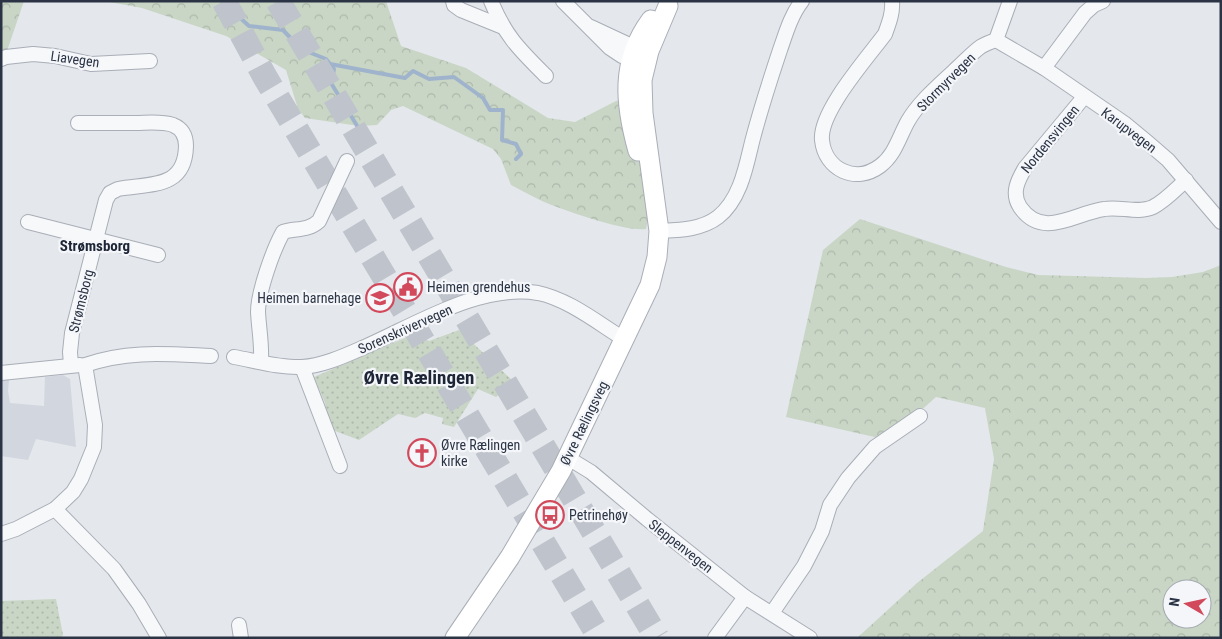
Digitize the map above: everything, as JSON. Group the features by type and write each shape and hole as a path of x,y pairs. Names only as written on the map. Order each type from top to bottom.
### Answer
{"main road":[{"name":"Øvre Rælingsveg","path":"455,638 515,550 568,458 652,278 657,257 659,231 657,210 652,187 640,158 629,116 627,92 638,56 671,4"}],"street":[{"path":"453,1 454,5 461,10 503,27"},
{"path":"491,1 503,27 515,45 546,76"},
{"path":"563,1 588,26 638,56"},
{"path":"659,231 685,229 711,222 723,212 733,198 745,170 764,99 786,33 802,1"},
{"name":"Stormyrvegen","path":"892,1 890,21 885,34 833,105 824,124 823,146 829,161 838,169 847,173 868,174 881,166 892,155 909,120 931,93 981,47 996,40"},
{"path":"996,40 1010,1"},
{"path":"1044,68 1085,12 1103,1"},
{"name":"Karupvegen","path":"996,40 1044,68 1124,123 1168,160 1221,222"},
{"name":"Liavegen","path":"1,59 33,54 55,56 91,64 150,61"},
{"name":"Nordensvingen","path":"1084,97 1025,168 1018,180 1015,192 1018,204 1025,214 1036,221 1060,223 1095,210 1106,208 1146,209 1155,206 1186,180"},
{"name":"Strømsborg","path":"71,365 72,334 106,200 110,193 118,189 170,180 178,173 183,164 186,146 185,136 180,129 173,125 157,123 78,124"},
{"path":"261,362 261,334 258,312 274,247 283,232 306,229 313,227 319,222 347,161"},
{"path":"28,222 158,255"},
{"name":"Sorenskrivervegen","path":"234,357 302,367 322,363 346,355 464,302 503,292 539,294 558,300 624,339"},
{"path":"1,373 86,365 103,359 147,352 211,356"},
{"path":"1,534 16,530 55,508 73,492 81,479 94,447 95,425 86,365"},
{"path":"302,367 340,466"},
{"path":"772,613 804,566 822,531 830,506 848,478 876,447 920,416"},
{"name":"Sleppenvegen","path":"568,458 592,472 647,519 745,597 810,638"},
{"path":"55,508 114,569 160,638"},
{"path":"715,638 745,597"}],"shaded area":[{"path":"63,375 70,379 76,447 36,439 28,460 1,456 1,380 9,380 10,403 44,406 45,377"}],"green space":[{"path":"1,1 24,1 7,51 1,54"},
{"path":"104,1 386,1 401,46 466,68 548,118 575,122 616,101 638,95 650,209 646,229 624,227 594,220 534,197 511,185 501,159 493,149 403,106 391,110 377,125 359,126 305,118 298,109 286,70 226,36 142,8"},
{"path":"860,219 1006,267 1038,275 1172,277 1203,272 1221,265 1221,638 857,638 917,583 983,531 994,459 985,408 936,397 888,440 786,417 823,250"},
{"path":"459,330 514,382 496,397 478,389 454,427 442,424 443,418 425,413 415,418 398,414 359,440 330,429 325,403 314,377 414,334 429,341"},
{"path":"56,599 63,635 61,638 1,638 1,601"}],"waterway":[{"path":"222,1 249,26 283,30 301,49 326,59 334,69 331,83 359,129"},
{"path":"330,64 405,78 413,71 429,79 454,77 483,98 490,110 503,110 502,140 516,144 521,154 516,159"}],"tunnel":[{"path":"224,1 265,77 600,638"},
{"path":"278,1 657,638"}],"place":[{"name":"Heimen grendehus","path":"408,287"},
{"name":"Heimen barnehage","path":"380,298"},
{"name":"Øvre Rælingen kirke","path":"422,453"},
{"name":"Petrinehøy","path":"550,515"}],"district":[{"name":"Strømsborg","path":"95,246"},
{"name":"Øvre Rælingen","path":"419,377"}]}
